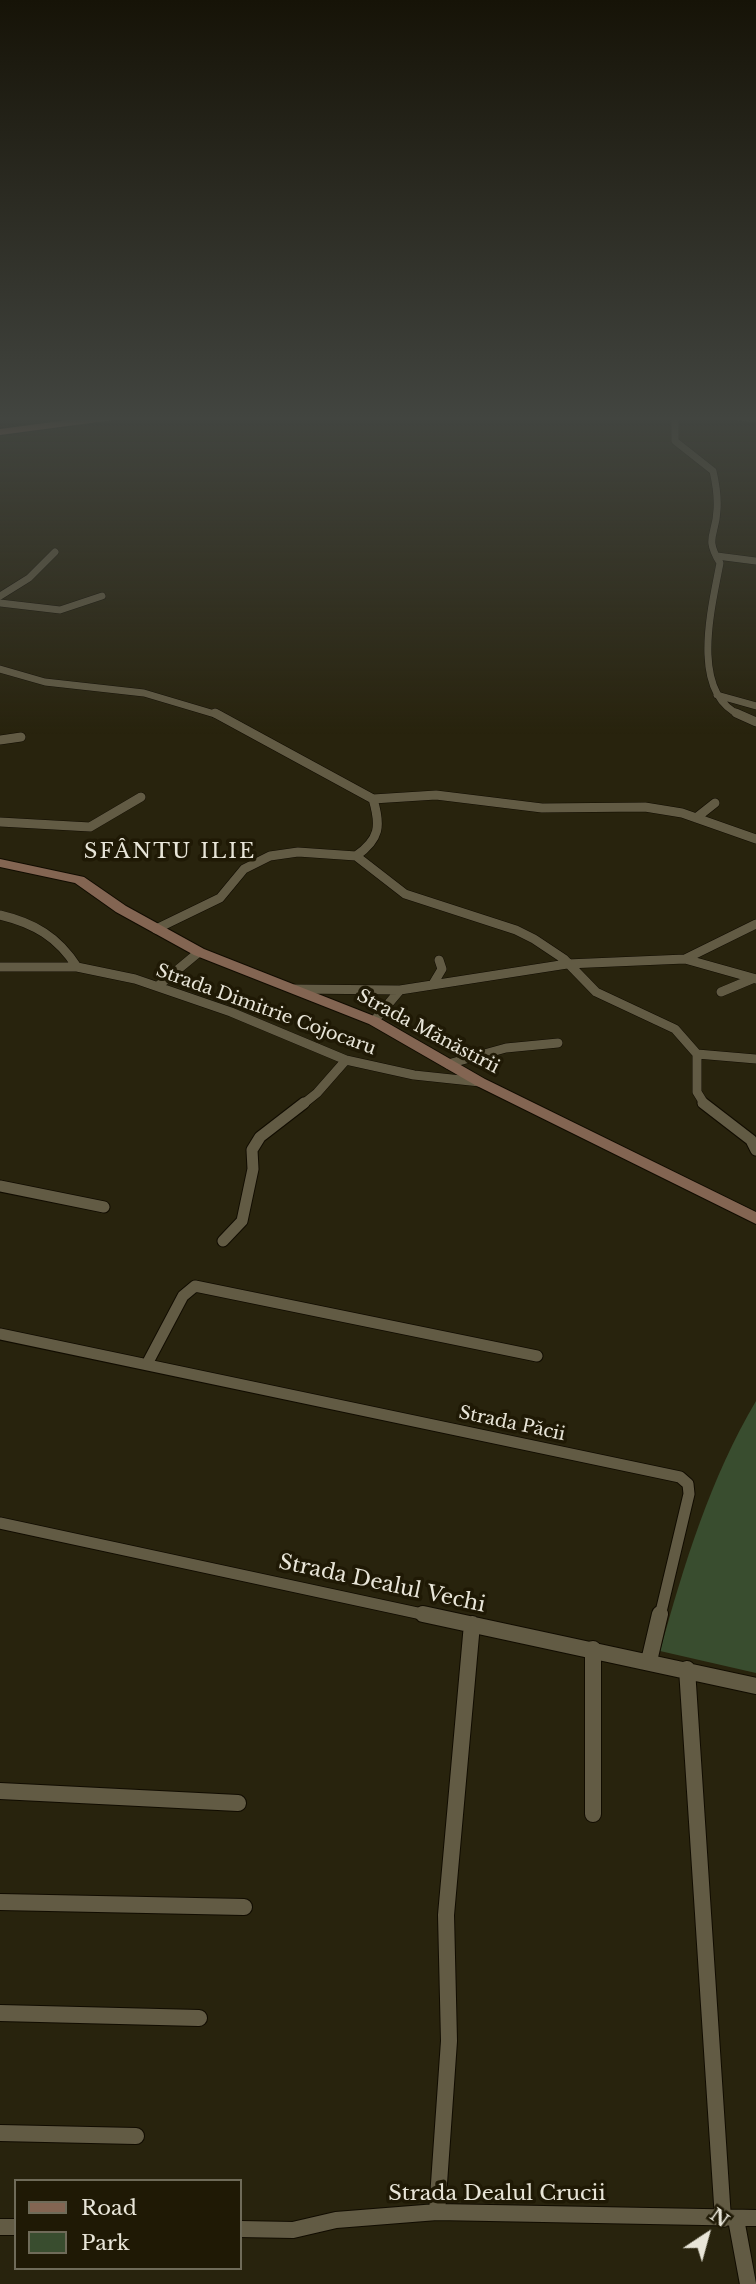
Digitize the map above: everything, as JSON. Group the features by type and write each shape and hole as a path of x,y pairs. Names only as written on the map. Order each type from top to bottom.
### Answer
{"street":[{"path":"713,523 711,548 720,563 710,614 707,666 717,695 727,709 756,722"},
{"path":"0,596 29,578 55,552"},
{"path":"716,556 756,561"},
{"path":"0,603 60,610 102,596"},
{"path":"0,669 45,682 144,693 210,710 262,741 373,799 436,795 542,808 646,807 696,818 756,839"},
{"path":"717,695 756,706"},
{"path":"0,740 21,737"},
{"path":"0,822 90,827 141,797"},
{"path":"156,929 217,900 233,886 240,873 260,861 302,852 356,856 377,841 380,834 373,799"},
{"path":"696,818 715,803"},
{"path":"356,856 359,861 405,894 516,930 553,950 596,992 685,1037 697,1055 697,1092 701,1102 751,1140 756,1150"},
{"name":"Strada Mănăstirii","path":"0,863 79,880 156,929 199,952 374,1021 480,1082 756,1219"},
{"path":"0,915 50,932 61,942 77,967"},
{"path":"685,959 756,925"},
{"path":"158,986 199,952"},
{"path":"295,989 400,990 495,978 567,964 685,959 755,979"},
{"path":"433,984 442,969 439,960"},
{"name":"Strada Dimitrie Cojocaru","path":"0,967 77,967 158,986 266,1026 346,1060 414,1074 480,1082"},
{"path":"721,992 755,979"},
{"path":"374,1021 400,990"},
{"path":"448,1064 506,1048 558,1043"},
{"path":"697,1055 756,1059"},
{"path":"223,1241 242,1220 253,1169 252,1150 260,1137 317,1093 346,1060"},
{"path":"0,1186 104,1207"},
{"path":"148,1364 183,1296 195,1286 537,1356"},
{"name":"Strada Păcii","path":"0,1334 680,1477 688,1484 689,1494 649,1661"},
{"name":"Strada Dealul Vechi","path":"0,1523 756,1686"},
{"path":"437,2212 449,2041 446,1916 472,1624"},
{"path":"593,1649 593,1814"},
{"path":"687,1669 730,2219 748,2284"},
{"path":"0,1791 238,1802"},
{"path":"0,1902 244,1908"},
{"path":"0,2013 199,2018"},
{"path":"0,2133 136,2136"},
{"name":"Strada Dealul Crucii","path":"242,2229 293,2230 336,2220 437,2212 756,2218"}],"green space":[{"path":"756,1401 756,1673 660,1651 712,1491"}],"district":[{"name":"SFÂNTU ILIE","path":"170,852"}]}
